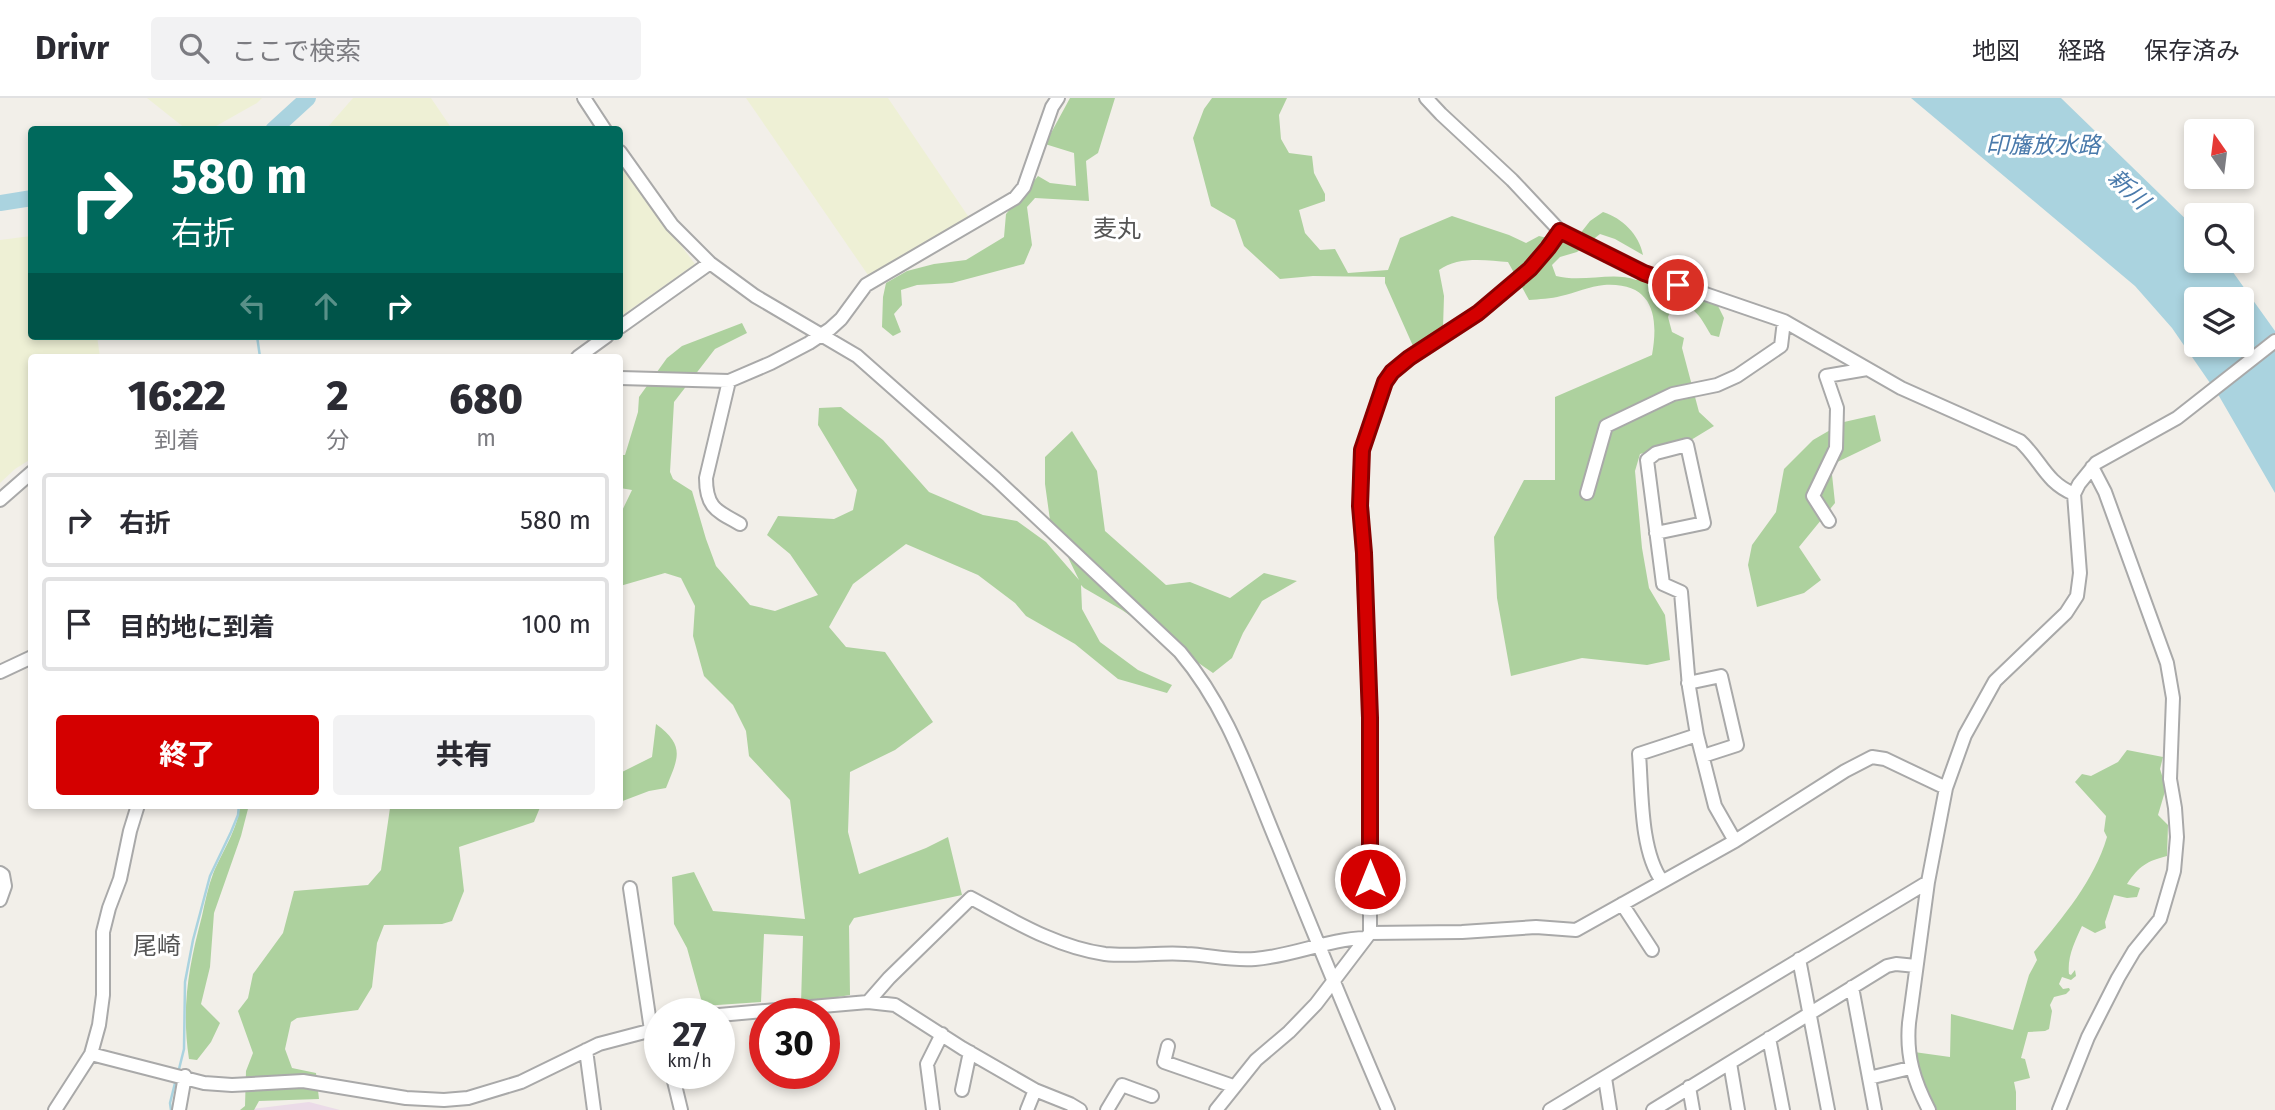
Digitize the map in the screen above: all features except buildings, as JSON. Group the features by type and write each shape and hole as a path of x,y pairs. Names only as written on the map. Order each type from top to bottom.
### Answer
{"street":[{"path":"584,98 602,126"},
{"path":"623,378 729,382 809,344 841,319 866,285 1015,198 1024,187 1052,107 1058,98"},
{"path":"1426,98 1560,231 1644,273 1784,321 1933,403 2020,440 2053,483 2074,494"},
{"path":"623,156 672,225 710,263 755,296 857,356 996,480 1180,652 1197,672 1228,724 1388,1110"},
{"path":"1216,1110 1256,1060 1307,1014 1368,936 1370,718 1360,506 1362,450 1385,382 1392,372 1409,358 1478,313 1530,269 1560,231"},
{"path":"623,325 710,263"},
{"path":"1587,493 1606,426 1673,394 1717,385 1737,376 1781,346 1784,321"},
{"path":"582,354 601,340"},
{"path":"1929,1110 1910,1068 1907,1040 1928,881 1946,788 1965,734 1995,681 2066,614 2077,596 2080,573 2074,494 2092,467 2101,459 2177,418 2275,341"},
{"path":"1829,521 1812,496 1836,448 1837,408 1826,376 1867,369"},
{"path":"729,382 706,478 706,494 709,503 718,511 740,524"},
{"path":"1656,533 1704,523 1687,446 1656,453 1647,460 1656,533 1663,584 1681,592 1688,683 1697,734 1716,806 1735,841"},
{"path":"2059,1110 2088,1037 2118,978 2134,951 2160,919 2174,870 2177,837 2170,779 2172,698 2167,663 2105,492 2092,467"},
{"path":"0,500 28,476"},
{"path":"0,672 28,659"},
{"path":"1688,683 1721,677 1737,745 1703,756"},
{"path":"1662,881 1654,871 1646,835 1639,754 1697,734"},
{"path":"868,1002 971,898 1044,936 1105,954 1184,954 1256,959 1368,936 1536,927 1576,930 1735,841 1845,771 1872,757 1885,759 1946,788"},
{"path":"55,1110 91,1054 102,1013 103,933 120,879 137,809"},
{"path":"0,873 5,886 0,900"},
{"path":"1550,1110 1928,881"},
{"path":"630,888 650,998"},
{"path":"1622,904 1652,950"},
{"path":"1799,959 1828,1110"},
{"path":"1653,1110 1887,967 1896,964 1916,966"},
{"path":"1852,987 1875,1110"},
{"path":"735,1014 868,1002 895,1006 1035,1090 1080,1110"},
{"path":"91,1054 204,1083 232,1085 303,1082 406,1098 444,1100 468,1098 521,1082 599,1044 644,1032"},
{"path":"933,1110 927,1064 942,1034"},
{"path":"1769,1038 1783,1110"},
{"path":"1168,1046 1164,1062 1233,1086"},
{"path":"586,1050 594,1110"},
{"path":"962,1090 970,1052"},
{"path":"1730,1063 1738,1110"},
{"path":"1869,1078 1910,1068"},
{"path":"179,1110 180,1075"},
{"path":"1605,1078 1610,1110"},
{"path":"1107,1110 1122,1085 1152,1096"},
{"path":"1689,1087 1693,1110"},
{"path":"676,1089 681,1110"},
{"path":"1027,1110 1035,1090"}],"shaded area":[{"path":"309,1102 340,1110 251,1110 252,1109"}],"green space":[{"path":"147,98 262,98 216,126 182,126"},
{"path":"353,98 431,98 450,126 329,126"},
{"path":"746,98 888,98 970,219 868,275"},
{"path":"1070,98 1115,98 1098,153 1086,161 1089,201 1035,198 1027,207 1032,245 1024,264 952,283 917,285 901,290 902,305 894,314 901,332 893,336 882,327 886,283 907,271 966,260 1004,237 1006,214 1038,176 1050,183 1076,186 1074,153 1045,144"},
{"path":"1212,98 1287,98 1279,115 1281,139 1289,153 1312,156 1314,173 1325,194 1325,201 1299,210 1305,233 1320,250 1335,249 1348,273 1388,270 1400,238 1452,216 1526,243 1539,236 1572,244 1590,221 1603,212 1617,218 1629,228 1638,240 1643,255 1600,234 1577,252 1560,257 1552,265 1556,276 1636,280 1668,262 1682,265 1707,284 1724,318 1719,337 1711,335 1696,313 1687,307 1673,304 1668,317 1672,332 1684,338 1682,348 1699,412 1714,426 1691,440 1640,454 1635,471 1642,548 1649,588 1665,615 1670,660 1647,665 1582,658 1511,676 1497,598 1494,537 1524,480 1555,480 1555,397 1652,355 1653,315 1643,296 1633,289 1604,285 1557,297 1529,300 1508,262 1472,260 1454,263 1439,270 1444,296 1443,328 1413,346 1385,283 1385,277 1313,276 1280,279 1244,246 1235,220 1211,206 1193,138 1204,109"},
{"path":"623,169 695,264 623,315"},
{"path":"28,236 28,340 98,340 100,354 28,354 28,461 0,483 0,240"},
{"path":"742,323 747,333 715,349 674,402 670,472 673,479 692,491 716,566 750,605 775,611 818,595 790,554 767,535 778,516 834,519 853,510 857,490 818,425 819,408 841,407 883,440 929,492 983,515 1017,521 1046,542 1079,580 1050,520 1045,484 1045,457 1072,431 1097,471 1105,531 1166,585 1190,582 1230,598 1264,573 1297,581 1262,601 1232,658 1213,673 1081,585 1082,609 1100,642 1138,670 1172,685 1167,693 1118,679 1075,644 1026,616 1015,603 978,575 906,544 853,584 829,627 846,647 885,652 933,722 895,750 850,772 848,832 859,874 948,837 962,895 854,918 849,926 850,995 801,998 803,936 764,934 761,998 749,998 749,1003 735,1004 735,998 701,998 687,948 674,924 672,877 694,872 713,911 805,919 790,800 749,756 746,731 733,705 704,676 693,636 695,606 681,578 665,573 623,585 623,509 632,490 623,488 623,455 638,412 639,397 667,358 682,346"},
{"path":"1875,415 1881,441 1831,465 1835,503 1799,547 1821,580 1804,593 1757,607 1748,565 1752,545 1776,512 1784,469 1813,440 1844,422"},
{"path":"656,724 676,746 676,760 666,788 623,801 623,772 652,757"},
{"path":"2127,750 2163,757 2160,769 2166,788 2158,815 2168,825 2167,856 2144,865 2131,878 2127,884 2140,888 2137,897 2114,895 2105,922 2106,928 2095,933 2082,926 2069,961 2069,974 2075,970 2076,976 2071,980 2062,977 2059,984 2063,989 2070,990 2054,997 2050,1005 2052,1011 2049,1029 2028,1032 2021,1058 2025,1059 2030,1078 2014,1082 2016,1110 1937,1110 1917,1068 1914,1052 1950,1057 1951,1014 2013,1030 2029,975 2037,960 2034,952 2086,883 2107,837 2104,831 2106,816 2075,782 2082,774 2091,776 2118,762"},
{"path":"240,809 248,809 214,913 210,967 201,1004 220,1023 211,1042 197,1060 189,1059 186,1004 193,952 211,879"},
{"path":"390,809 539,809 534,822 459,847 464,891 452,921 442,924 384,925 377,943 372,987 358,1010 297,1018 291,1022 285,1049 292,1068 316,1073 319,1099 259,1101 254,1110 240,1110 245,1106 246,1071 253,1053 238,1011 248,998 253,974 283,933 294,891 368,885 381,870"}],"water":[{"name":"印旛放水路","path":"1911,98 2061,98 2184,217 2184,273 2234,273 2244,287 2184,287 2184,345 2135,286"},
{"name":"印旛放水路","path":"2254,302 2275,331 2275,493 2219,396 2192,357 2254,357"}],"waterway":[{"path":"277,126 308,98"},
{"path":"0,203 28,199"},
{"path":"258,340 260,354"},
{"path":"178,1073 184,1049 185,982 193,940 210,876 239,809"},
{"path":"171,1110 170,1103 176,1079"}],"district":[{"name":"麦丸","path":"1117,229"},
{"name":"尾崎","path":"157,946"}],"route":[{"path":"1370,879 1370,718 1360,480 1362,450 1385,382 1392,372 1409,358 1478,313 1530,269 1560,231 1644,273 1678,285"}],"water label":[{"name":"新川","path":"2129,189"}]}
